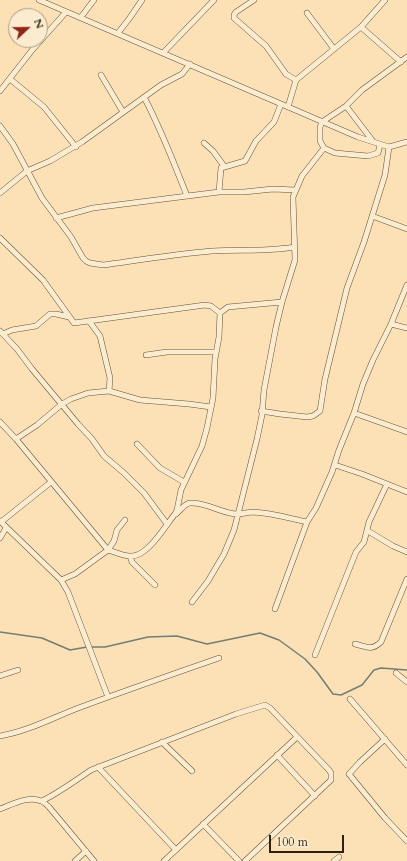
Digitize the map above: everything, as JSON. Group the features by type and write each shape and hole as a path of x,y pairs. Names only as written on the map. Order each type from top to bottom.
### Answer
{"street":[{"path":"39,0 358,137 389,147 407,142"},
{"path":"81,18 94,0"},
{"path":"118,33 142,0"},
{"path":"163,53 214,0"},
{"path":"254,0 236,12 234,18 266,46 286,74 296,80"},
{"path":"288,107 296,80 361,27 385,0"},
{"path":"0,91 33,49 66,12"},
{"path":"307,12 334,49"},
{"path":"361,27 401,62"},
{"path":"380,145 378,153 368,156 334,153 324,148 320,141 319,133 322,122 346,106 362,90 407,57"},
{"path":"0,193 27,171 76,147 161,85 182,74 190,64"},
{"path":"100,75 123,112"},
{"path":"10,79 44,107 76,147"},
{"path":"144,98 159,126 187,196"},
{"path":"219,192 221,168 245,161 256,141 274,122 282,104"},
{"path":"346,106 372,141"},
{"path":"0,126 13,144 42,198 71,238 82,258 86,262 95,264 148,259 184,253 263,251 295,247"},
{"path":"204,143 213,151 224,166"},
{"path":"261,411 307,417 313,416 320,412 325,379 348,288 385,175 389,147"},
{"path":"192,602 208,581 224,554 234,530 262,415 261,411 276,327 295,260 293,202 295,190 308,167 324,148"},
{"path":"56,218 93,208 219,192 295,190"},
{"path":"372,216 407,230"},
{"path":"0,238 43,280 74,323 205,305 211,306 220,313"},
{"path":"275,609 307,522 316,508 335,465 346,431 373,360 391,324 407,285"},
{"path":"220,313 235,306 282,302"},
{"path":"175,514 184,482 202,446 211,407 213,398 214,360 219,337 220,313"},
{"path":"2,332 36,326 50,314 69,317"},
{"path":"89,321 100,336 110,378 109,391"},
{"path":"391,324 407,328"},
{"path":"2,332 78,424 92,438 104,456 137,485 167,524"},
{"path":"146,356 167,352 216,352"},
{"path":"16,439 37,425 62,404 88,393 109,391 140,400 211,407"},
{"path":"354,413 407,432"},
{"path":"0,422 16,439 108,550 130,556 136,556 147,549 175,514 189,503 204,504 238,514 251,512 265,513 282,515 307,522"},
{"path":"137,444 160,468 184,482"},
{"path":"335,465 407,492"},
{"path":"51,482 0,521 61,580 68,592 108,697"},
{"path":"315,655 356,552 364,542 368,531 369,522 387,484"},
{"path":"61,580 75,574 108,550 114,542 117,530 125,520"},
{"path":"0,538 6,528"},
{"path":"368,531 393,546 407,552"},
{"path":"130,556 132,562 154,585"},
{"path":"355,644 372,648 381,642 407,579"},
{"path":"0,736 40,725 78,708 219,658"},
{"path":"0,676 18,670"},
{"path":"396,673 407,682"},
{"path":"350,699 407,765"},
{"path":"42,801 66,788 91,770 236,714 265,705 270,708 331,773 331,780 245,861"},
{"path":"164,861 296,737"},
{"path":"385,739 349,774 385,818 407,841"},
{"path":"162,742 192,771"},
{"path":"277,755 315,796"},
{"path":"98,767 176,850"},
{"path":"0,809 23,801 34,799 42,801 49,807 94,861"},
{"path":"203,824 238,861"},
{"path":"75,861 86,851"},
{"path":"334,861 339,857"}],"waterway":[{"path":"0,632 42,638 70,650 87,647"},
{"path":"90,647 105,647 148,637 177,636 207,644 260,633 279,640 305,659 317,672 333,694 341,695 362,685 374,670 381,668 407,670"}]}
